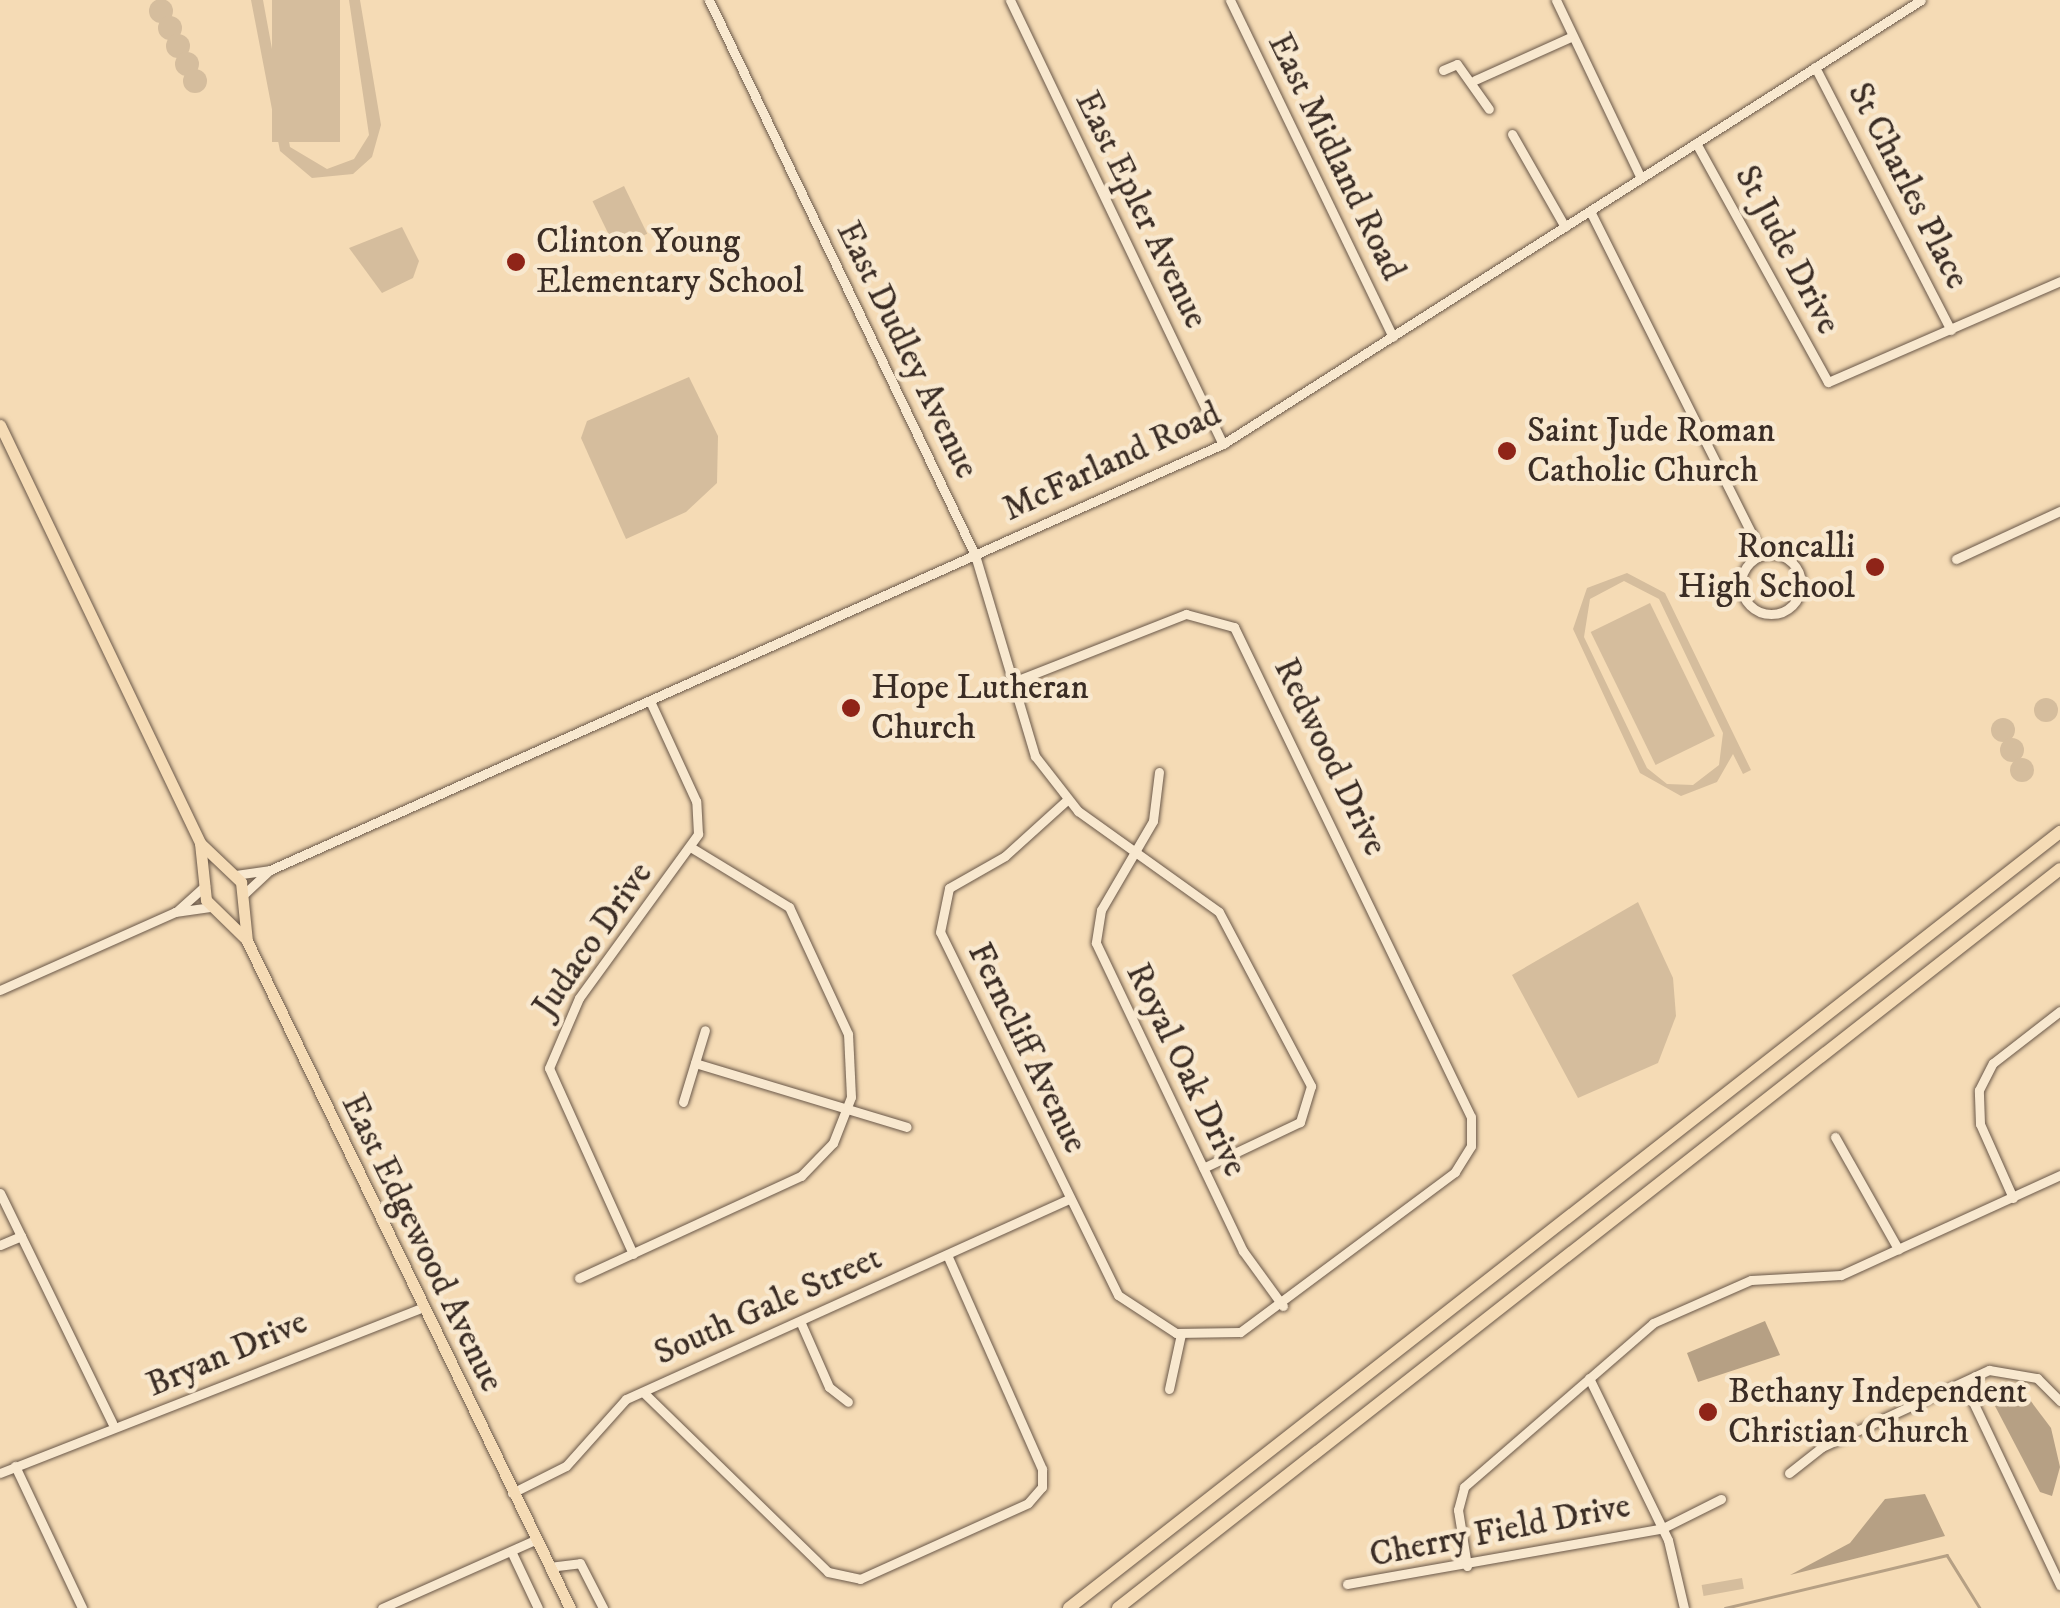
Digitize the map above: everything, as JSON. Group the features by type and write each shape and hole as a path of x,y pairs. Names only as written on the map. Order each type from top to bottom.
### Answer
{"highway":[{"path":"1069,1608 2060,832"},
{"path":"1118,1608 2060,869"}],"main road":[{"name":"East Edgewood Avenue","path":"0,426 200,843 206,884 215,908 247,941 570,1608"},
{"name":"East Edgewood Avenue","path":"200,843 232,874 242,899 247,941"},
{"path":"206,884 232,874"},
{"path":"215,908 242,899"}],"street":[{"name":"East Dudley Avenue","path":"709,0 975,555 1030,744 1067,800 1192,886 1232,928 1312,1100 1298,1123 1203,1168"},
{"name":"East Epler Avenue","path":"1010,0 1222,444"},
{"name":"East Midland Road","path":"1230,0 1393,337"},
{"path":"1556,0 1641,178"},
{"name":"McFarland Road","path":"232,874 270,870 1222,444 1921,0"},
{"path":"1474,80 1573,36"},
{"path":"1443,70 1457,64 1474,80 1489,109"},
{"name":"St Charles Place","path":"1815,67 1951,330"},
{"path":"1512,134 1565,227"},
{"name":"St Jude Drive","path":"1696,142 1828,382 1951,330"},
{"path":"1590,211 1762,554"},
{"path":"1951,330 2060,281"},
{"path":"1956,558 2060,511"},
{"path":"1762,554 1780,555 1800,574 1797,600 1784,612 1756,611 1743,597 1744,570 1762,554"},
{"name":"Redwood Drive","path":"1013,682 1182,615 1212,614 1234,627 1473,1130 1456,1172 1283,1306"},
{"path":"579,1278 801,1176 833,1143 848,1109 848,1034 789,907 692,848 696,801 650,701"},
{"name":"Royal Oak Drive","path":"1159,772 1156,812 1101,910 1096,944 1246,1257 1283,1306"},
{"name":"Ferncliff Avenue","path":"1067,800 1008,854 952,885 938,920 1118,1295 1180,1334"},
{"name":"Judaco Drive","path":"633,1254 549,1069 579,998 692,848"},
{"name":"McFarland Road","path":"242,899 270,870"},
{"path":"0,990 175,912 206,884"},
{"path":"175,912 215,908"},
{"path":"2013,1198 1980,1124 1978,1090 1997,1059 2060,1010"},
{"path":"684,1102 705,1030"},
{"path":"695,1064 907,1127"},
{"path":"1836,1137 1898,1250"},
{"path":"1467,1566 1464,1487 1653,1324 1741,1284 1837,1276 2060,1176"},
{"path":"0,1192 112,1423"},
{"name":"South Gale Street","path":"511,1493 560,1470 613,1409 643,1392 1069,1199"},
{"path":"0,1245 21,1236"},
{"path":"643,1392 846,1580 1028,1504 1043,1474 948,1256"},
{"path":"1170,1390 1180,1334 1236,1333 1283,1306"},
{"name":"Bryan Drive","path":"0,1472 112,1423 160,1416 422,1308"},
{"path":"800,1322 830,1387 848,1402"},
{"path":"1789,1473 1822,1447 1989,1370 2037,1378 2060,1400"},
{"path":"1589,1378 1663,1528 1684,1608"},
{"path":"1964,1384 2060,1585"},
{"path":"15,1466 82,1608"},
{"name":"Cherry Field Drive","path":"1347,1584 1467,1566 1663,1528 1722,1499"},
{"path":"382,1608 535,1540"},
{"path":"510,1550 538,1608"},
{"path":"549,1567 580,1563 603,1608"}],"shaded area":[{"path":"161,-1 173,11 161,23 149,11"},
{"path":"251,0 263,0 290,147 327,169 354,159 369,135 349,0 360,0 381,125 372,157 353,174 312,178 280,151"},
{"path":"272,0 340,0 340,142 272,142"},
{"path":"170,16 179,19 179,37 170,40 161,37 158,28 161,19"},
{"path":"178,34 190,46 178,58 166,46"},
{"path":"187,52 199,64 187,76 175,64"},
{"path":"195,69 207,81 195,93 183,81"},
{"path":"624,186 647,234 616,249 593,201"},
{"path":"402,227 419,261 413,278 382,293 349,248"},
{"path":"689,377 718,436 717,483 686,512 626,539 581,438 587,421"},
{"path":"1627,573 1665,593 1751,770 1743,774 1733,754 1717,782 1681,796 1640,773 1573,629 1587,588","holes":["1624,581 1659,599 1723,733 1719,765 1693,785 1667,784 1647,768 1584,637 1590,599"]},
{"path":"1650,603 1715,736 1656,765 1591,632"},
{"path":"2046,698 2058,710 2046,722 2034,710"},
{"path":"2003,718 2012,721 2012,739 2003,742 1994,739 1991,730 1994,721"},
{"path":"2012,738 2021,741 2021,759 2012,762 2003,759 2000,750 2003,741"},
{"path":"2022,758 2031,761 2031,779 2022,782 2013,779 2010,770 2013,761"},
{"path":"1638,902 1673,978 1676,1016 1658,1063 1578,1098 1512,975"},
{"path":"1765,1321 1780,1355 1698,1382 1687,1353"},
{"path":"2024,1392 2051,1428 2060,1467 2052,1496 2040,1492 1995,1406"},
{"path":"1925,1494 1945,1536 1790,1575 1850,1543 1885,1499"},
{"path":"1742,1578 1744,1589 1704,1596 1702,1585"}],"waterway":[{"path":"1725,1608 1947,1555 1980,1608"}],"place":[{"name":"Clinton Young Elementary School","path":"516,262"},
{"name":"Saint Jude Roman Catholic Church","path":"1507,451"},
{"name":"Roncalli High School","path":"1875,567"},
{"name":"Hope Lutheran Church","path":"851,708"},
{"name":"Bethany Independent Christian Church","path":"1708,1412"}]}
